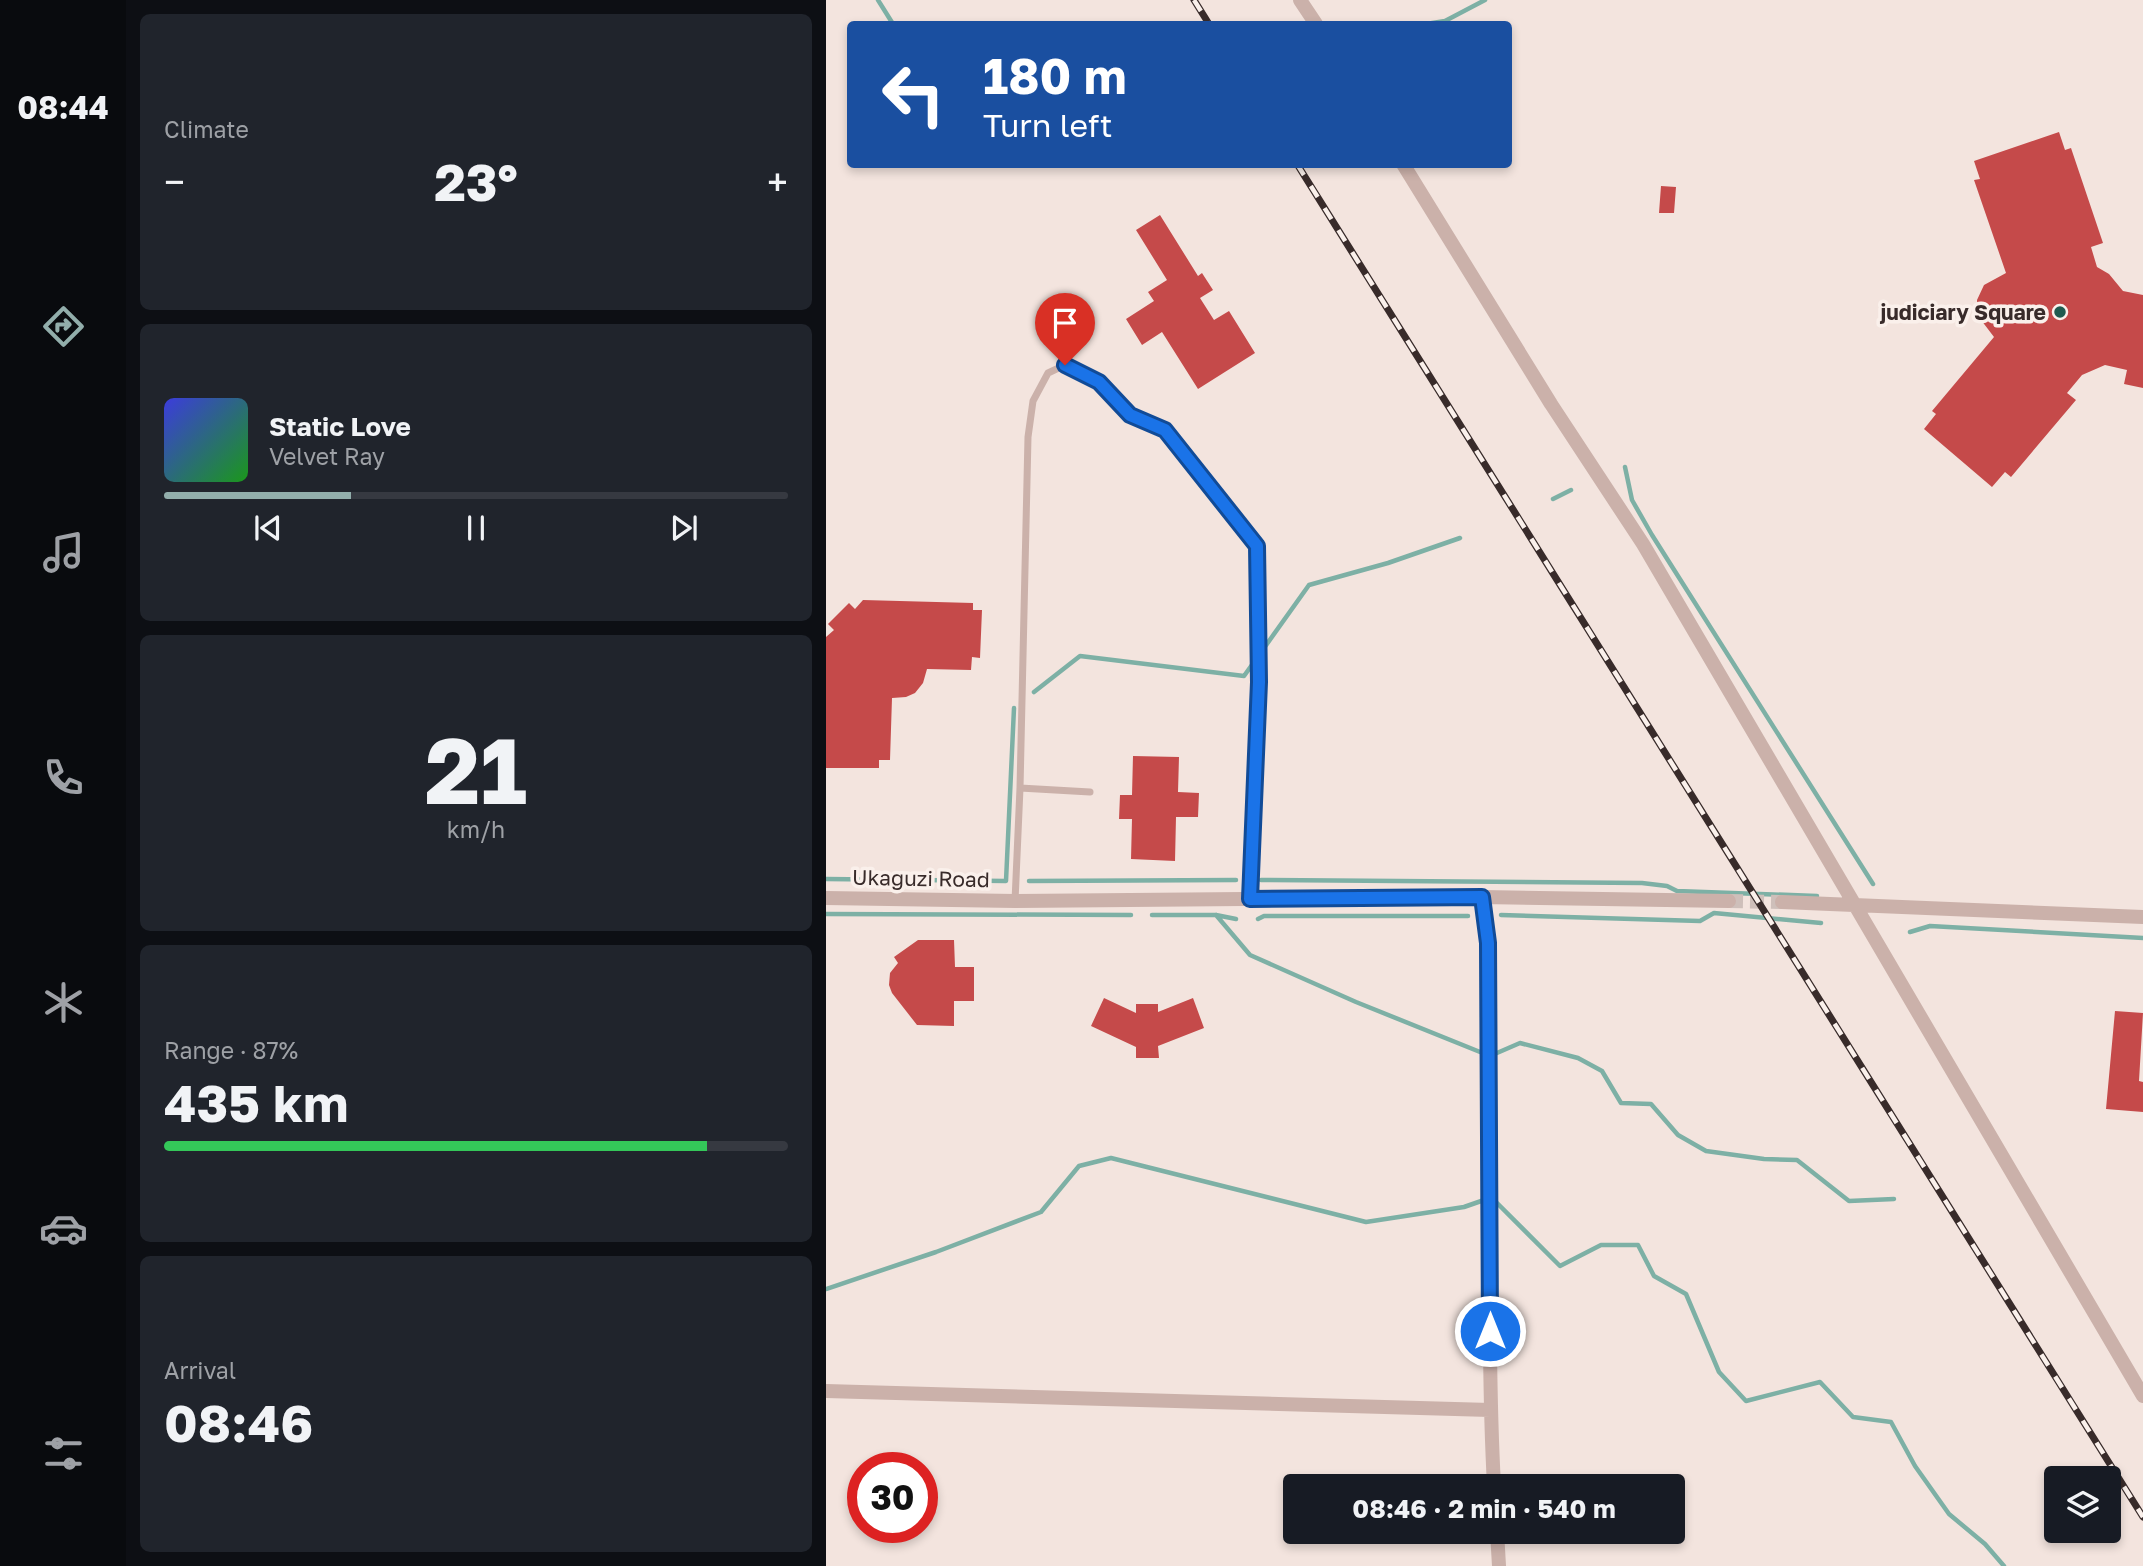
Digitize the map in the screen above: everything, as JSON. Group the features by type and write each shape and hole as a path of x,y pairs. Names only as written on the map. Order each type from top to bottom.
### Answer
{"street":[{"path":"1300,0 1314,21"},
{"path":"1405,168 1551,404 1643,544 2143,1396"},
{"path":"1482,897 1488,943 1490,1410 1493,1474"},
{"name":"Ukaguzi Road","path":"826,898 1015,901 1482,897 1729,901"},
{"path":"1782,902 2143,917"},
{"path":"826,1391 1490,1410"},
{"path":"1498,1544 1499,1566"}],"lane":[{"path":"1015,901 1028,437 1033,401 1048,373 1065,365 1099,382 1130,415 1165,430 1257,546 1259,682 1250,899"},
{"path":"1020,788 1090,792"}],"building":[{"name":"judiciary Square","path":"2059,132 2065,150 2071,148 2103,243 2091,247 2097,267 2109,274 2123,291 2143,295 2143,388 2124,384 2127,370 2105,365 2082,375 2067,393 2076,400 2011,477 2005,472 1992,487 1924,429 1936,414 1932,411 1994,337 1978,316 1977,300 1984,285 2006,273 1974,180 1980,179 1974,161"},
{"path":"1661,186 1676,187 1674,213 1659,213"},
{"path":"1160,215 1198,276 1202,273 1213,290 1200,298 1214,320 1229,311 1255,353 1198,389 1162,332 1142,345 1126,319 1154,301 1148,292 1167,280 1136,230"},
{"path":"863,600 973,603 973,610 982,610 980,658 972,657 971,670 927,669 923,683 915,693 892,698 890,760 879,760 879,768 826,768 826,637 834,630 828,624 849,603 855,609"},
{"path":"1133,756 1179,757 1178,792 1199,793 1198,817 1176,817 1175,861 1131,859 1132,819 1119,819 1120,795 1132,795"},
{"path":"918,940 954,940 955,967 974,967 974,1001 954,1001 954,1026 917,1025 892,993 889,985 890,973 898,963 894,957"},
{"path":"1104,998 1136,1013 1136,1004 1158,1004 1158,1012 1193,998 1204,1028 1158,1046 1159,1058 1136,1058 1136,1047 1091,1026"},
{"path":"2115,1011 2143,1013 2139,1081 2143,1082 2143,1112 2106,1109"}],"waterway":[{"path":"878,0 891,21"},
{"path":"1445,21 1485,0"},
{"path":"1625,467 1632,500 1652,535 1873,884"},
{"path":"1553,499 1571,490"},
{"path":"1034,692 1080,656 1244,676 1309,585 1388,563 1460,538"},
{"path":"826,879 1006,881 1014,708"},
{"path":"1029,881 1236,880"},
{"path":"1261,880 1642,883 1667,886 1677,891 1817,896"},
{"path":"1501,915 1700,921 1714,913 1821,923"},
{"path":"826,914 1131,915"},
{"path":"1152,915 1216,915 1236,919"},
{"path":"1216,915 1250,955 1356,1002 1490,1056 1520,1043 1578,1058 1602,1071 1621,1103 1651,1104 1678,1135 1706,1151 1764,1159 1797,1160 1849,1201 1894,1199"},
{"path":"1258,919 1264,916 1468,916"},
{"path":"1910,932 1930,926 2143,938"},
{"path":"826,1289 936,1252 1041,1212 1079,1166 1111,1158 1366,1222 1464,1207 1487,1199"},
{"path":"1494,1200 1560,1266 1601,1245 1638,1245 1654,1276 1686,1294 1719,1372 1746,1401 1820,1382 1853,1417 1891,1422 1915,1466 1949,1514 1985,1544 2004,1566"}],"tunnel":[{"path":"1729,901 1782,902"}],"railway":[{"path":"1194,0 1207,21"},
{"path":"1300,168 2143,1517"}],"place":[{"name":"judiciary Square","path":"2060,312"}],"route":[{"path":"1065,365 1099,382 1130,415 1165,430 1257,546 1259,682 1250,899 1482,897 1488,943 1490,1331"}]}
